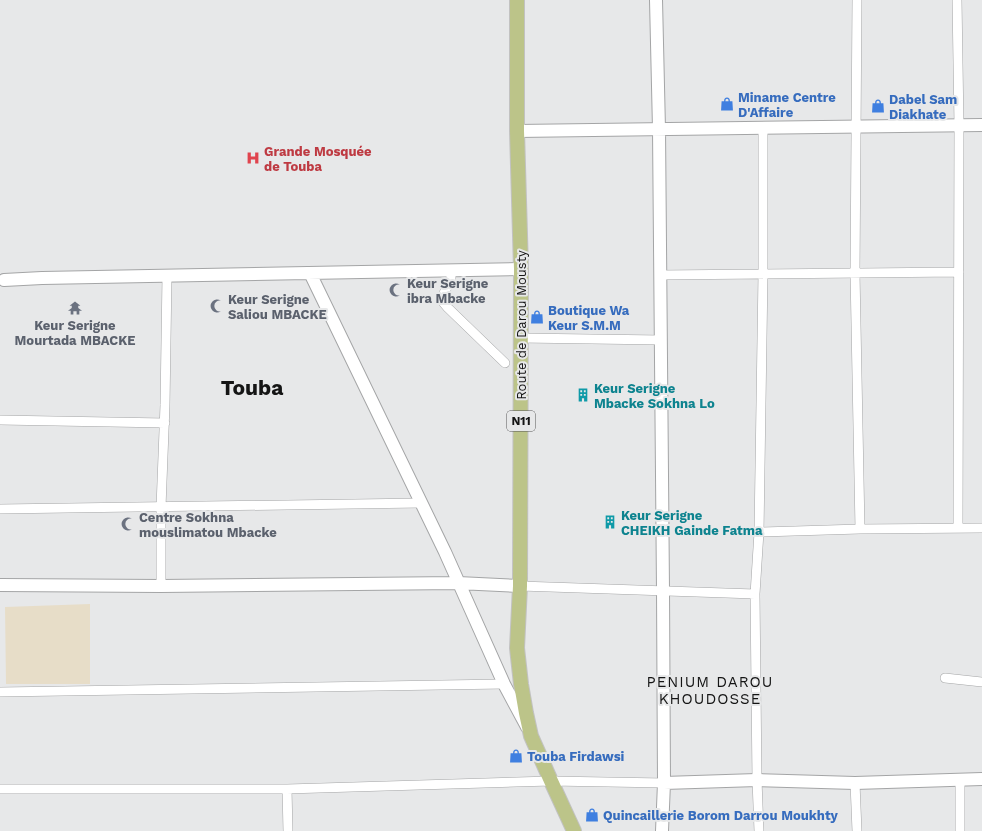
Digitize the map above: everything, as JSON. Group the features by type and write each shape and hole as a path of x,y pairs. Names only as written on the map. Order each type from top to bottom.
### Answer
{"main road":[{"name":"Route de Darou Mousty","path":"517,0 517,131 522,269 520,586 517,648 521,684 532,736 574,831"}],"street":[{"path":"656,0 659,129 663,590 664,783 662,831"},
{"path":"857,0 855,273 860,529"},
{"path":"957,0 959,125 958,528"},
{"path":"517,131 982,124"},
{"path":"759,831 755,594 759,532 763,274 763,128"},
{"path":"1,280 522,269"},
{"path":"451,271 451,280 444,293 443,302 505,363"},
{"path":"660,275 959,272"},
{"path":"310,273 445,552 504,684 532,736"},
{"path":"161,586 161,507 165,423 167,276"},
{"path":"521,338 661,340"},
{"path":"0,420 165,423"},
{"path":"0,509 421,503"},
{"path":"759,532 982,528"},
{"path":"0,585 161,586 458,583 755,594"},
{"path":"945,678 982,682"},
{"path":"0,692 504,684"},
{"path":"960,779 960,831"},
{"path":"0,789 287,789 551,781 664,783 757,780 855,783 982,779"},
{"path":"855,783 858,831"},
{"path":"287,789 288,831"}],"shaded area":[{"path":"90,604 90,684 6,684 5,607"}],"place":[{"name":"Miname Centre D'Affaire","path":"727,104"},
{"name":"Dabel Sam Diakhate","path":"878,106"},
{"name":"Grande Mosquée de Touba","path":"253,158"},
{"name":"Keur Serigne ibra Mbacke","path":"396,290"},
{"name":"Keur Serigne Saliou MBACKE","path":"217,306"},
{"name":"Keur Serigne Mourtada MBACKE","path":"75,308"},
{"name":"Boutique Wa Keur S.M.M","path":"537,317"},
{"name":"Keur Serigne Mbacke Sokhna Lo","path":"583,395"},
{"name":"Keur Serigne CHEIKH Gainde Fatma","path":"610,522"},
{"name":"Centre Sokhna mouslimatou Mbacke","path":"128,524"},
{"name":"Touba Firdawsi","path":"516,756"},
{"name":"Quincaillerie Borom Darrou Moukhty","path":"592,815"}],"district":[{"name":"Touba","path":"252,387"},
{"name":"PENIUM DAROU KHOUDOSSE","path":"710,690"}]}
